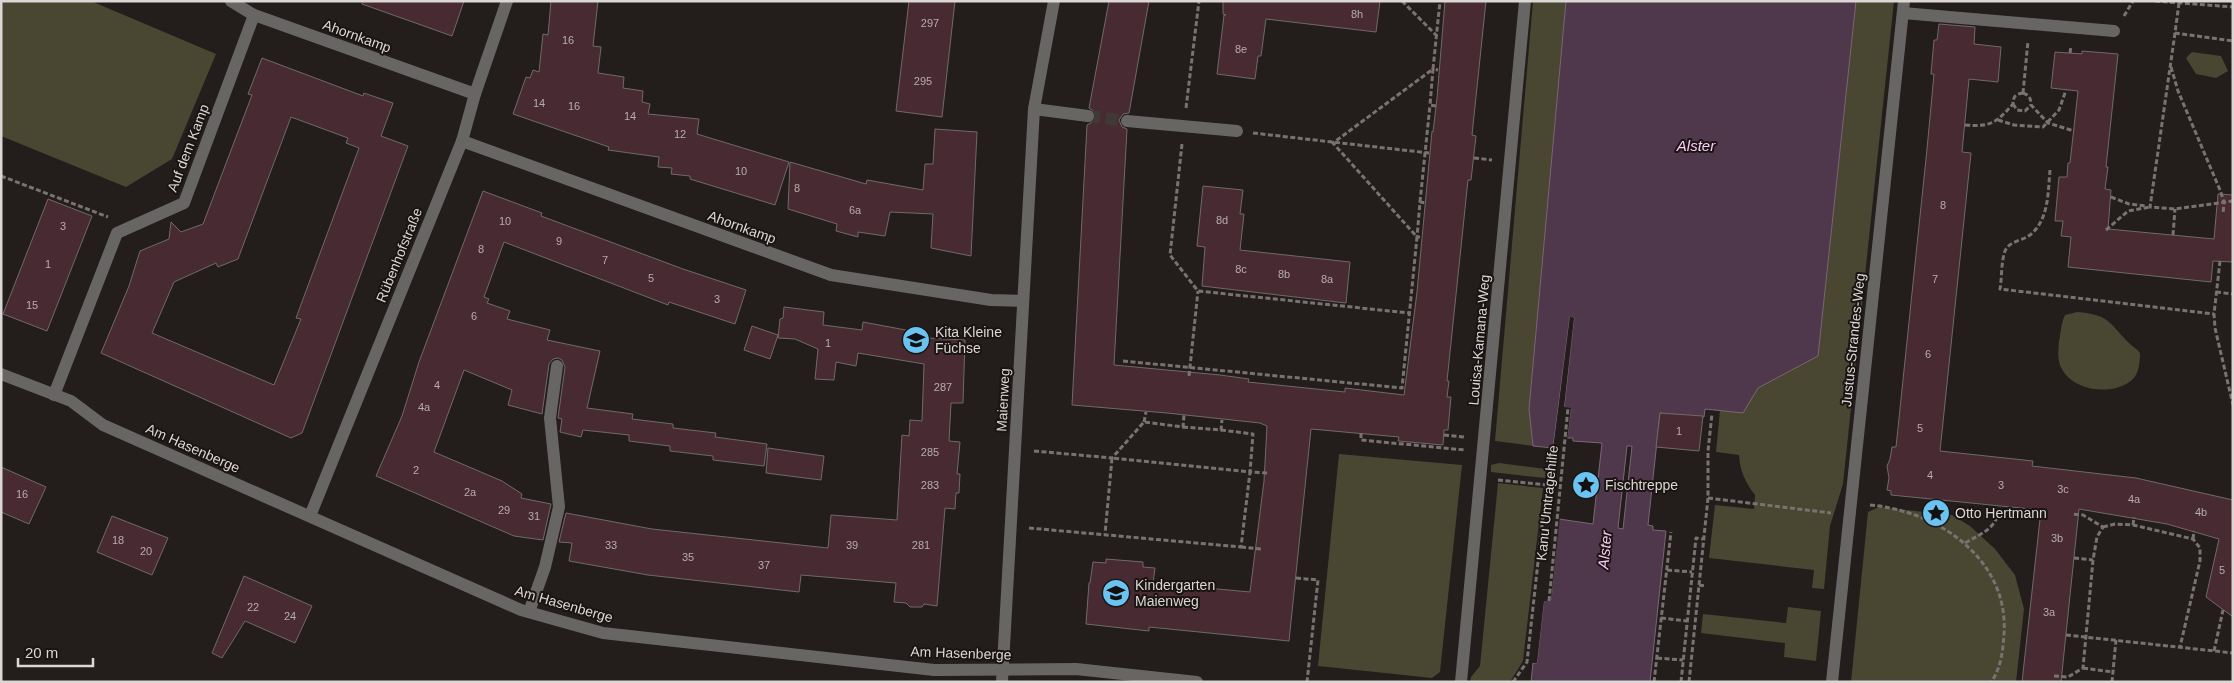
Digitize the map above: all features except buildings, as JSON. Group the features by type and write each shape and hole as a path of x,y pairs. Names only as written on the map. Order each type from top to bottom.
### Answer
{"street":[{"name":"Ahornkamp","path":"231,1 254,15 475,94"},
{"name":"Rübenhofstraße","path":"310,516 462,141 475,94 507,1"},
{"name":"Maienweg","path":"1002,676 1034,109 1054,1"},
{"name":"Louisa-Kamana-Weg","path":"1461,682 1525,1"},
{"path":"1903,7 2030,24 2114,31"},
{"name":"Justus-Strandes-Weg","path":"1832,682 1903,7"},
{"name":"Auf dem Kamp","path":"54,395 117,234 184,203 254,15"},
{"path":"1034,109 1088,116"},
{"path":"1127,121 1236,132"},
{"name":"Ahornkamp","path":"462,141 831,274 991,300 1022,301"},
{"path":"529,612 545,567 559,507 550,418 557,366"},
{"name":"Am Hasenberge","path":"1,374 71,401 103,425 529,612 603,633 1002,676 1076,669 1197,682"}],"path":[{"path":"1189,376 1198,291 1170,255 1199,1"},
{"path":"1402,1 1437,36"},
{"path":"1123,361 1402,388 1413,292 1420,202 1427,153 1440,1"},
{"path":"2155,1 2233,7"},
{"path":"2150,207 2179,3"},
{"path":"1439,14 1444,15"},
{"path":"2023,92 2030,24"},
{"path":"2175,33 2233,41"},
{"path":"2170,64 2178,91 2224,202 2223,214"},
{"path":"1333,143 1433,69 1438,70"},
{"path":"1998,120 2014,125 2043,127 2059,110 2066,90"},
{"path":"2023,92 2031,100 2030,105 2025,111 2017,110 2013,104 2013,98 2023,92"},
{"path":"1965,125 1980,126 1998,120 2013,104"},
{"path":"1430,105 1436,106"},
{"path":"2030,105 2048,123 2074,132"},
{"path":"1236,132 1427,153"},
{"path":"1333,143 1418,237"},
{"path":"2050,170 2047,203 2041,224 2030,235 2010,244 2005,250 2000,289 2214,314"},
{"path":"1,176 131,226"},
{"path":"2111,197 2129,204 2175,209 2233,201"},
{"path":"1420,202 1426,203"},
{"path":"2106,230 2119,217 2128,212 2150,207"},
{"path":"2173,235 2175,209"},
{"path":"2220,261 2214,314 2215,328 2233,405"},
{"path":"1198,291 1409,314"},
{"path":"2216,292 2233,294"},
{"name":"Kanu Umtragehilfe","path":"1549,601 1568,408"},
{"path":"1105,534 1112,458 1144,422 1146,412"},
{"path":"1688,682 1708,498 1708,451 1712,414"},
{"path":"1183,427 1184,415"},
{"path":"1221,430 1222,420"},
{"path":"1144,422 1253,434 1242,547"},
{"path":"1362,433 1361,440 1484,452"},
{"path":"1015,450 1268,473"},
{"path":"1513,682 1527,662 1548,471"},
{"path":"1481,478 1547,486"},
{"path":"1708,498 1849,509 1886,506 1935,524 1966,543 1993,577 2001,600 2005,622 1998,669 1991,682"},
{"path":"1935,524 1937,500"},
{"path":"1966,543 1991,528 1998,520 2000,507"},
{"path":"2072,514 2084,515 2103,527"},
{"path":"2133,525 2134,517"},
{"path":"2082,668 2096,537 2103,527 2115,524 2133,525 2193,539 2200,548 2200,561 2180,647"},
{"path":"1011,526 1261,548"},
{"path":"2193,539 2194,531"},
{"path":"1654,682 1671,532"},
{"path":"1681,682 1696,538 1703,539"},
{"path":"2074,558 2093,560"},
{"path":"1666,570 1692,572"},
{"path":"1296,578 1318,580 1307,682"},
{"path":"1699,585 1706,586"},
{"path":"2214,651 2224,610"},
{"path":"1661,618 1687,621"},
{"path":"2066,635 2233,653"},
{"path":"2112,682 2116,640"},
{"path":"1691,657 1698,658"},
{"path":"1657,658 1683,660"},
{"path":"2054,676 2068,677 2082,668 2113,672"}],"shaded area":[{"path":"1,1 91,1 216,54 172,159 126,187 1,136"},
{"path":"1533,1 1566,1 1529,409 1533,446 1495,441"},
{"path":"1856,1 1894,1 1843,484 1830,526 1824,589 1812,588 1814,570 1709,558 1715,505 1754,509 1755,495 1748,486 1744,476 1739,455 1716,452 1720,410 1743,412 1757,388 1818,356"},
{"path":"2192,52 2221,56 2228,71 2216,78 2196,74 2186,58"},
{"path":"2077,312 2096,315 2108,321 2140,353 2139,367 2133,379 2116,388 2096,389 2077,384 2063,371 2058,353 2062,324 2065,315"},
{"path":"1339,454 1462,465 1440,672 1432,678 1318,666"},
{"path":"1499,463 1546,469 1545,478 1491,472 1491,465"},
{"path":"1498,483 1543,488 1523,661 1510,682 1470,682 1471,677 1480,666"},
{"path":"1879,507 1952,515 1970,526 1995,549 2015,575 2024,609 2016,682 1851,682 1868,512"},
{"path":"1788,607 1821,611 1816,661 1784,657 1785,643 1701,633 1703,614 1786,623"}],"water":[{"name":"Alster","path":"1566,1 1856,1 1818,356 1758,388 1743,413 1705,409 1704,417 1660,413 1648,525 1653,526 1653,530 1666,531 1650,682 1531,682 1533,663 1537,663 1544,600 1551,600 1559,519 1593,524 1602,443 1573,441 1573,438 1567,438 1571,409 1564,408 1574,318 1570,316 1553,448 1533,446 1529,409","holes":["1627,446 1632,446 1623,529 1618,528"]}],"pier":[{"path":"1570,316 1574,318 1564,407 1571,408 1567,441 1565,438 1568,411 1562,408 1565,376 1556,448 1553,450"},
{"path":"1560,517 1551,601 1544,601 1537,663 1533,663 1535,661 1541,600 1549,598 1557,519"}],"tunnel":[{"path":"1088,116 1127,121"}],"place":[{"name":"Kita Kleine Füchse","path":"916,340"},
{"name":"Fischtreppe","path":"1586,485"},
{"name":"Otto Hertmann","path":"1936,513"},
{"name":"Kindergarten Maienweg","path":"1116,593"}]}
